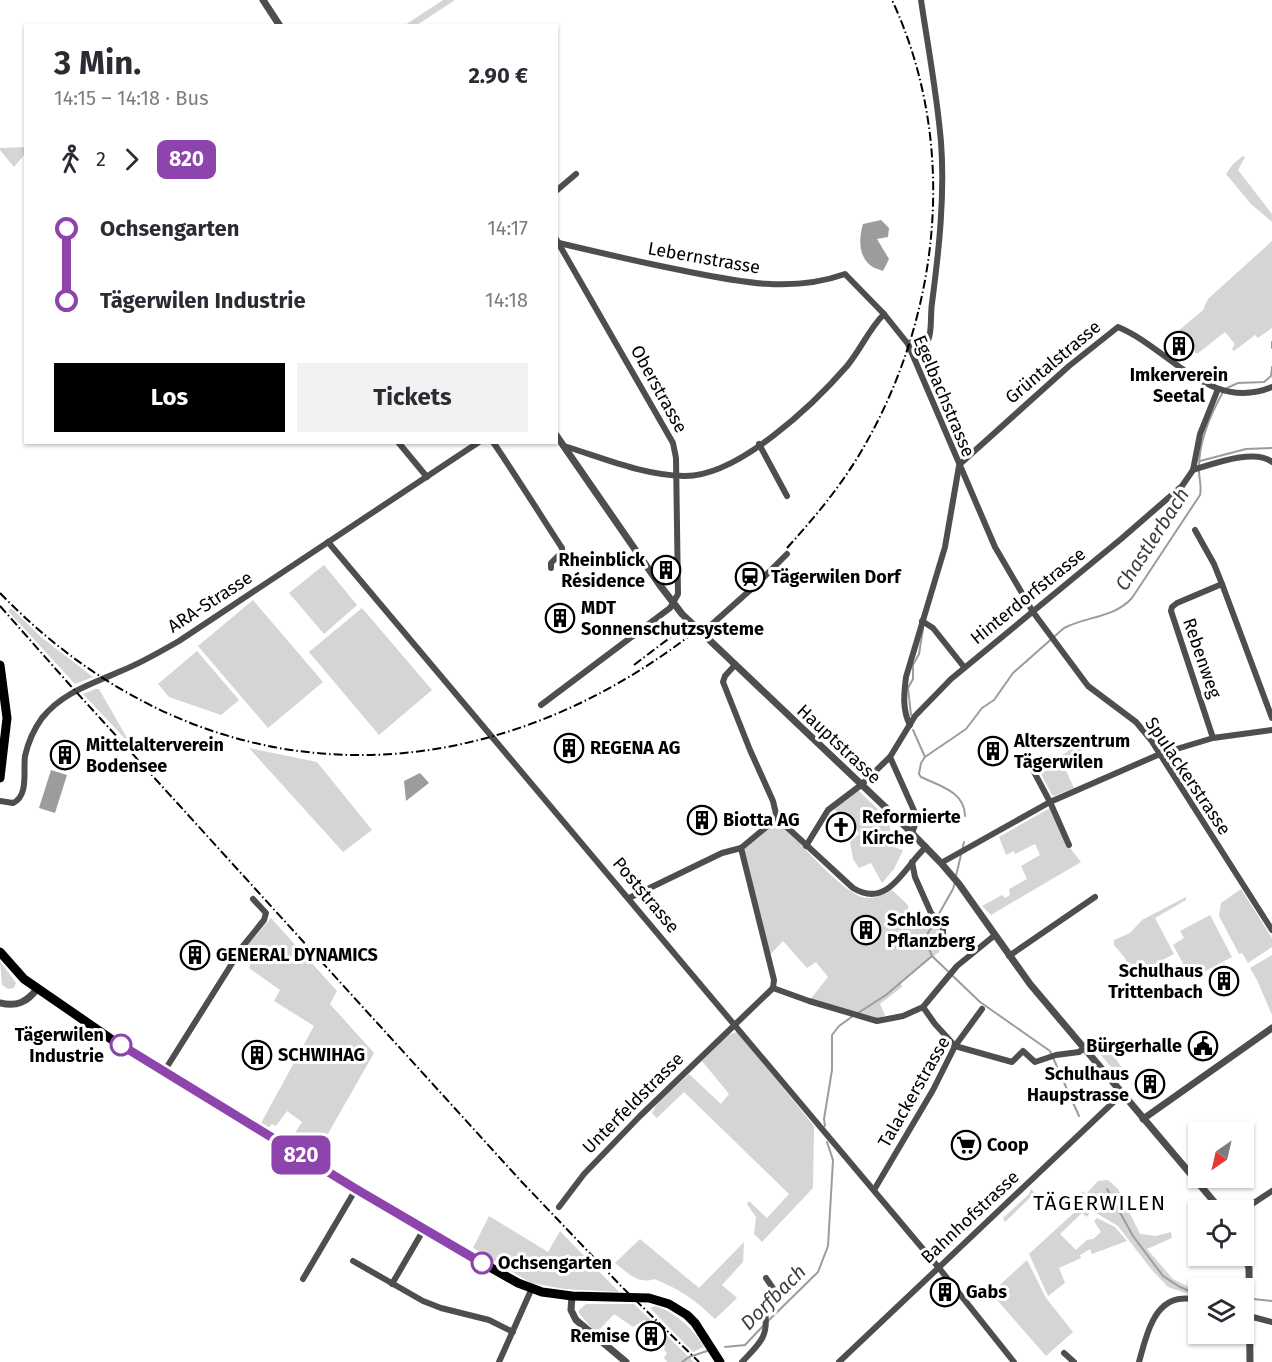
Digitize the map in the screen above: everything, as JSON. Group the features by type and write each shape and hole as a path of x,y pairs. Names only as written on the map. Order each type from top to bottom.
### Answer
{"main road":[{"path":"0,664 7,717 0,778"},
{"path":"0,951 15,970 38,989 111,1039 356,1189 504,1275 532,1288 572,1296 639,1298 660,1301 687,1315 702,1332 718,1358"}],"street":[{"path":"263,0 279,24"},
{"path":"914,355 922,351 929,341 941,211 941,143 921,0"},
{"path":"558,189 576,174"},
{"name":"Lebernstrasse","path":"558,241 750,284 794,284 831,279 845,274"},
{"name":"Oberstrasse","path":"558,241 672,440 676,458 678,594 673,604"},
{"name":"Egelbachstrasse","path":"845,274 884,314 901,334 914,355 960,464 945,547 906,677 904,696 910,725"},
{"path":"564,446 616,464 676,476 698,474 730,464 811,405 855,356 876,322 884,314"},
{"name":"Grüntalstrasse","path":"960,464 1032,398 1118,327 1131,332 1188,373 1219,389 1229,392 1259,392 1272,387"},
{"name":"Hinterdorfstrasse","path":"806,846 828,810 861,785 890,757 925,704 964,667 1034,612 1182,486 1197,468 1200,434 1219,389"},
{"name":"Hauptstrasse","path":"558,438 673,604 734,666 941,863 959,884 1009,956 1083,1049 1212,1200"},
{"path":"400,444 427,477"},
{"name":"ARA-Strasse","path":"0,801 14,803 21,798 28,745 42,719 65,696 146,660 476,444"},
{"path":"494,444 531,497 536,509 562,548 562,552 551,563 551,568"},
{"path":"759,444 787,496"},
{"path":"1197,468 1246,456 1257,456 1272,462"},
{"name":"Spulackerstrasse","path":"960,464 995,547 1034,612 1088,686 1136,722 1160,754 1272,930"},
{"path":"1195,530 1214,564 1272,718"},
{"name":"Poststrasse","path":"328,542 874,1190 1014,1362"},
{"path":"701,634 787,554"},
{"name":"Rebenweg","path":"1213,738 1171,611 1177,603 1222,584"},
{"path":"541,705 673,604"},
{"path":"922,621 933,628 964,667"},
{"path":"734,666 723,682 773,801 777,818 806,846 853,888 865,894 878,893 892,886 926,847"},
{"path":"941,863 1050,802 1160,754 1213,738 1272,730"},
{"path":"1025,755 1069,844"},
{"path":"890,757 916,815 912,833"},
{"path":"629,898 722,853 741,848 777,818"},
{"path":"741,848 771,964 773,988 809,1001 876,1021 903,1016 922,1007 967,957 995,935"},
{"path":"912,862 915,877 935,918 943,926 943,941"},
{"path":"1009,956 1095,897"},
{"path":"165,1070 243,946 264,920 266,914 253,899"},
{"name":"Unterfeldstrasse","path":"559,1207 584,1174 773,988"},
{"path":"0,1003 8,1005 22,1003 38,989"},
{"path":"922,1007 934,1024 955,1046 1012,1062 1023,1051 1035,1062 1056,1055 1080,1052 1083,1049"},
{"name":"Talackerstrasse","path":"874,1190 933,1090 955,1046 982,1009"},
{"path":"1143,1119 1272,1028"},
{"name":"Bahnhofstrasse","path":"839,1362 1122,1095"},
{"path":"303,1279 356,1189"},
{"path":"1254,1203 1272,1191"},
{"path":"392,1284 424,1229"},
{"path":"353,1261 432,1305 489,1320 513,1332"},
{"path":"742,1362 765,1334 765,1317 779,1297 766,1278"},
{"path":"499,1362 532,1288"},
{"path":"572,1296 572,1310 576,1320 626,1362"},
{"path":"1139,1362 1150,1326 1167,1303 1176,1299 1188,1299"},
{"path":"1254,1317 1272,1322"},
{"path":"1250,1344 1250,1362"},
{"path":"1064,1353 1074,1362"}],"shaded area":[{"path":"443,0 455,0 419,24 407,24"},
{"path":"24,147 24,155 14,167 0,148"},
{"path":"1243,156 1245,157 1238,170 1272,214 1272,222 1251,204 1226,174"},
{"path":"881,220 889,228 888,237 877,239 889,259 883,271 866,261 860,246 863,224"},
{"path":"1272,241 1272,328 1258,338 1255,335 1234,351 1232,349 1235,344 1225,332 1197,354 1176,333 1203,310 1208,299"},
{"path":"324,565 357,605 324,634 289,593"},
{"path":"253,600 323,682 268,728 198,646"},
{"path":"11,608 41,637 93,677 75,684 8,611"},
{"path":"362,608 432,690 379,735 309,652"},
{"path":"197,651 239,700 221,715 169,697 158,684"},
{"path":"99,689 131,745 83,694"},
{"path":"1077,744 1087,748 1061,760 1074,788 1054,796 1038,768"},
{"path":"249,748 317,762 372,830 343,852"},
{"path":"51,770 67,775 55,813 39,808"},
{"path":"420,773 429,783 406,801 404,781"},
{"path":"858,790 890,821 890,846 903,850 894,869 882,883 871,863 859,868 853,859 850,842 859,834 858,831 834,809"},
{"path":"1050,808 1067,844 1081,862 991,915 982,906 1002,895 1005,898 1010,895 1009,889 1027,879 1021,866 1040,855 1035,844 1015,854 1014,851 1006,855 999,837"},
{"path":"777,818 818,862 853,893 870,898 892,890 908,905 909,921 931,919 940,928 939,952 901,982 902,987 880,1004 885,1015 877,1021 809,1001 828,977 816,962 807,968 783,941 769,956 741,848"},
{"path":"1241,889 1272,938 1272,947 1248,963 1242,953 1239,954 1219,916 1221,903"},
{"path":"1186,897 1186,900 1155,918 1174,954 1130,977 1125,958 1114,945 1114,940 1130,933 1142,920"},
{"path":"1210,915 1232,957 1198,975 1190,976 1173,945 1184,938 1180,931"},
{"path":"271,918 337,991 330,1004 374,1053 317,1153 310,1155 291,1145 291,1139 302,1122 287,1111 276,1126 272,1124 268,1128 260,1125 314,1026 274,1001 280,990 249,968 253,959 246,947"},
{"path":"1272,955 1272,1015 1250,968"},
{"path":"0,961 16,983 14,988 8,989 2,985"},
{"path":"737,1032 814,1126 813,1188 762,1242 754,1234 756,1217 747,1204 749,1201 767,1218 789,1194 684,1092 657,1118 652,1113 657,1104 689,1074 721,1104 729,1094 702,1061 728,1035"},
{"path":"1112,1048 1115,1058 1125,1072 1123,1074 1113,1068 1099,1053"},
{"path":"1108,1180 1118,1189 1140,1234 1156,1236 1171,1232 1172,1238 1147,1249 1173,1279 1188,1286 1188,1294 1168,1287 1118,1226 1086,1207 1069,1204 1083,1191 1086,1194 1098,1181"},
{"path":"1031,1189 1035,1193 1005,1222 1003,1218 1029,1194"},
{"path":"1078,1209 1090,1212 1087,1217 1082,1213 1060,1234 1076,1250 1101,1232 1094,1221 1097,1218 1115,1227 1127,1241 1092,1254 1090,1249 1080,1255 1081,1258 1059,1268 1065,1283 1048,1296 1029,1254"},
{"path":"489,1216 548,1252 560,1231 619,1292 564,1289 531,1283 473,1248"},
{"path":"640,1239 699,1288 744,1242 743,1262 722,1285 737,1298 715,1319 680,1291 654,1279 643,1280 633,1277 615,1263"},
{"path":"1027,1260 1046,1298 1073,1332 1046,1356 991,1293"},
{"path":"586,1304 634,1304 694,1362 667,1362 664,1358 667,1353 664,1350 665,1347 644,1320 633,1327 614,1314 600,1329 594,1331 579,1313 579,1310"},
{"path":"656,1306 684,1322 704,1347 693,1352 650,1308"}],"waterway":[{"name":"Chastlerbach","path":"1272,342 1272,348"},
{"name":"Chastlerbach","path":"1227,388 1238,383 1264,382 1271,376 1272,367"},
{"name":"Chastlerbach","path":"965,816 964,808 956,795 921,777 919,774 921,763 925,757 966,729 982,708 994,700 1013,673 1064,628 1109,613 1125,605 1132,598 1200,495 1200,451 1209,420 1223,392"},
{"path":"1200,461 1246,449 1272,448"},
{"path":"911,715 908,688 913,679 913,665 919,654 923,629"},
{"path":"913,730 925,757"},
{"name":"Chastlerbach","path":"956,876 964,842"},
{"path":"955,882 928,933 926,942 932,956 980,1002 1050,1051 1079,1116"},
{"name":"Dorfbach","path":"858,1013 886,995 932,956"},
{"name":"Dorfbach","path":"825,1126 824,1119 832,1070 832,1035 839,1026 853,1016"},
{"name":"Dorfbach","path":"767,1322 818,1272 828,1246 833,1160 827,1142"},
{"path":"1107,1189 1133,1236 1163,1276 1188,1291"},
{"path":"1254,1299 1272,1301"},
{"name":"Dorfbach","path":"725,1347 745,1345 763,1326"},
{"name":"Dorfbach","path":"682,1362 707,1351"}],"railway":[{"path":"787,548 827,501 862,450 889,398 909,343 924,286 932,228 933,170 927,112 913,55 892,0"},
{"path":"0,593 77,661 160,710 247,741 337,754 427,750 518,729 606,690 692,634"},
{"path":"0,606 520,1180 621,1286 699,1362"},
{"path":"634,665 684,627"}],"bus line":[{"name":"820","path":"121,1045 482,1263"}],"place":[{"name":"Imkerverein Seetal","path":"1179,346"},
{"name":"Rheinblick Résidence","path":"666,570"},
{"name":"Tägerwilen Dorf","path":"750,577"},
{"name":"MDT Sonnenschutzsysteme","path":"560,618"},
{"name":"REGENA AG","path":"569,748"},
{"name":"Alterszentrum Tägerwilen","path":"993,751"},
{"name":"Mittelalterverein Bodensee","path":"65,755"},
{"name":"Biotta AG","path":"702,820"},
{"name":"Reformierte Kirche","path":"841,827"},
{"name":"Schloss Pflanzberg","path":"866,930"},
{"name":"GENERAL DYNAMICS","path":"195,955"},
{"name":"Schulhaus Trittenbach","path":"1224,981"},
{"name":"Tägerwilen Industrie","path":"121,1045"},
{"name":"Bürgerhalle","path":"1203,1046"},
{"name":"SCHWIHAG","path":"257,1055"},
{"name":"Schulhaus Haupstrasse","path":"1150,1084"},
{"name":"Coop","path":"966,1145"},
{"name":"Ochsengarten","path":"482,1263"},
{"name":"Gabs","path":"945,1292"},
{"name":"Remise","path":"651,1336"}],"district":[{"name":"TÄGERWILEN","path":"1100,1203"}]}
